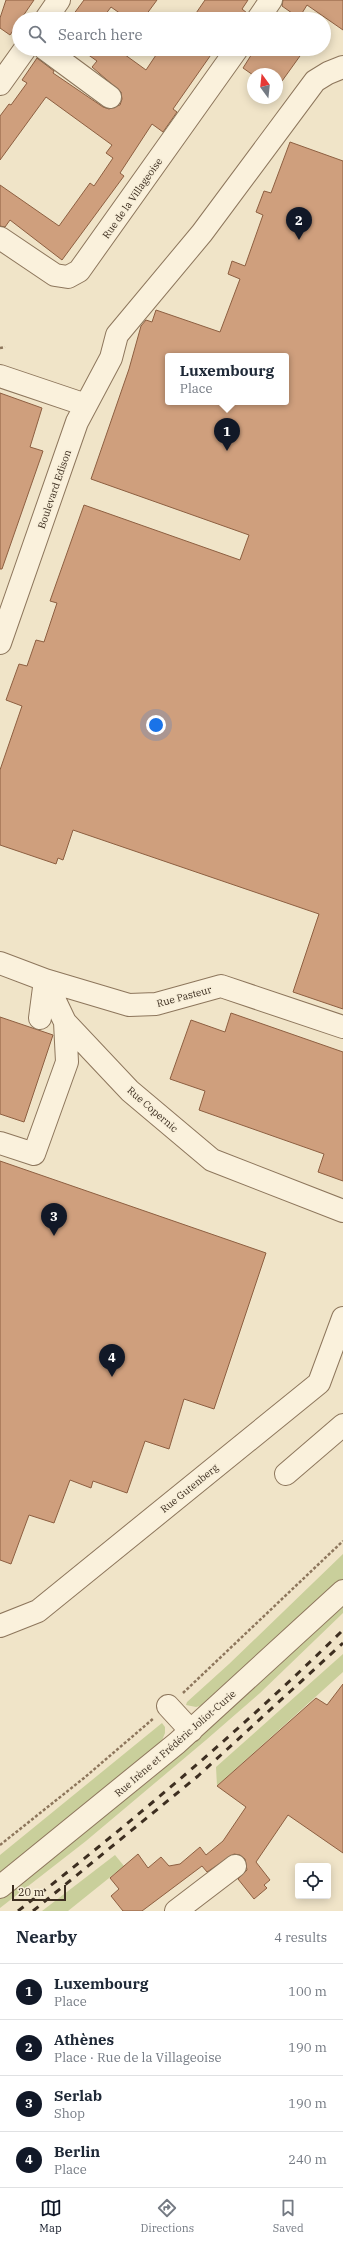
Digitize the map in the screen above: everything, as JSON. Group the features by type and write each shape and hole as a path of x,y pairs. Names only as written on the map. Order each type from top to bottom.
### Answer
{"street":[{"path":"51,12 59,0"},
{"path":"263,12 271,0"},
{"path":"0,84 20,56"},
{"path":"54,56 110,97"},
{"name":"Rue de la Villageoise","path":"0,238 49,272 62,277 75,274 84,266 232,56"},
{"name":"Boulevard Edison","path":"0,643 8,596 78,422 111,358 116,338 202,233 316,80 343,67"},
{"path":"0,376 86,405"},
{"path":"0,963 45,980 40,1018"},
{"name":"Rue Copernic","path":"45,980 65,1022 130,1091 212,1160 343,1211"},
{"name":"Rue Pasteur","path":"45,980 129,1005 156,1004 221,986 343,1026"},
{"path":"0,1143 34,1154 67,1062 65,1022"},
{"name":"Rue Gutenberg","path":"0,1626 38,1612 319,1383 343,1318"},
{"path":"286,1474 343,1425"},
{"name":"Rue Irène et Frédéric Joliot-Curie","path":"0,1887 100,1808 191,1731 343,1591"},
{"path":"168,1706 191,1731"},
{"path":"176,1911 235,1866"}],"path":[{"path":"0,348 5,347"}],"green space":[{"path":"343,1554 343,1579 270,1648 204,1705 196,1707 186,1705 187,1702 229,1664"},
{"path":"343,1603 343,1613 260,1693 86,1841 0,1908 0,1898 153,1778 289,1656"},
{"path":"343,1654 343,1672 217,1786 216,1767"},
{"path":"162,1723 165,1727 165,1733 159,1748 0,1876 0,1855"},
{"path":"115,1855 124,1866 68,1911 42,1911"}],"building":[{"path":"6,0 34,0 26,12 12,12 12,32 10,35 0,28 0,18"},
{"path":"84,0 157,0 148,12 118,12 111,7 107,12 75,12"},
{"path":"205,0 248,0 242,9 246,12 197,12"},
{"path":"283,0 343,0 343,30 331,22 331,12 317,12 307,5 303,12 290,12 282,6"},
{"path":"90,56 127,56 146,70 155,56 210,56 173,109 177,112 163,132 152,124 120,173 124,176 62,260 10,220 5,227 0,226 0,185 59,226 90,183 94,186 113,158 106,153 112,145 46,97 0,160 0,116 9,104 11,105 27,83 22,80 37,58 54,71 53,73 103,107 109,109 120,105 122,99 121,92 92,67 97,61"},
{"path":"251,56 300,56 283,80 283,68 247,68 247,71 243,68"},
{"path":"290,142 343,161 343,1009 293,992 319,914 73,830 63,860 58,858 56,864 0,845 0,770 22,706 6,700 19,664 27,666 36,640 44,642 57,603 50,601 84,505 240,560 249,535 91,479 129,369 141,326 146,320 152,322 156,310 220,332 240,279 228,274 232,261 245,266 263,215 256,212 264,191 271,193"},
{"path":"0,393 42,408 30,447 43,451 2,569 0,569"},
{"path":"231,1013 343,1052 343,1181 318,1172 324,1154 199,1110 205,1091 170,1079 191,1020 225,1032"},
{"path":"0,1017 53,1035 24,1122 0,1114"},
{"path":"0,1161 266,1253 214,1409 184,1399 169,1449 145,1441 127,1493 93,1481 91,1488 70,1480 54,1523 29,1515 11,1564 0,1560"},
{"path":"343,1684 343,1853 288,1815 256,1862 270,1880 264,1885 267,1888 254,1899 238,1879 247,1870 245,1859 240,1855 234,1854 207,1872 202,1866 142,1911 123,1911 111,1896 119,1889 110,1878 138,1854 148,1868 161,1857 169,1866 180,1864 200,1847 206,1855 223,1841 246,1807 217,1786 316,1698 327,1705"}],"railway":[{"path":"18,1911 144,1810 185,1775 265,1704 343,1630"},
{"path":"33,1911 198,1776 343,1643"}],"place":[{"name":"Athènes","path":"299,240"},
{"name":"Luxembourg","path":"227,451"},
{"name":"Serlab","path":"54,1236"},
{"name":"Berlin","path":"112,1377"}]}
